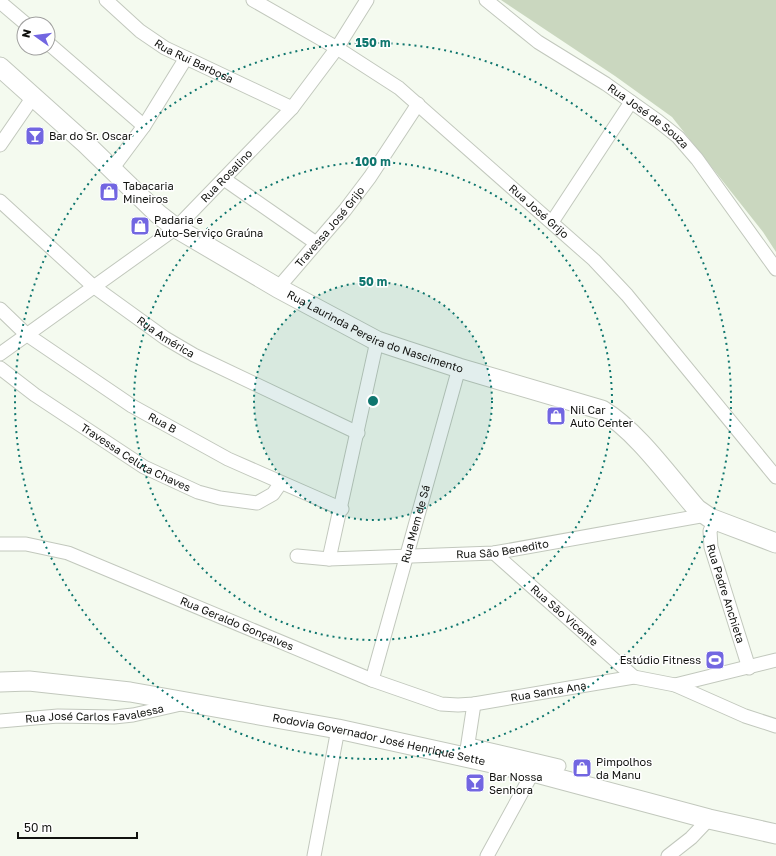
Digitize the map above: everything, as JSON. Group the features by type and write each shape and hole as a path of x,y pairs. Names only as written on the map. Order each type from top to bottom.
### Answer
{"street":[{"name":"Rua Rui Barbosa","path":"106,0 140,31 165,48 292,108"},
{"name":"Rua José Grijo","path":"253,0 337,48 399,88 594,260 626,295 776,476"},
{"path":"337,48 366,0"},
{"name":"Rua José de Souza","path":"486,0 538,42 631,102 678,137 697,159 776,269"},
{"path":"0,2 17,16"},
{"name":"Rua Rosalino","path":"0,354 176,228 292,108 337,48"},
{"path":"56,50 144,126"},
{"path":"112,169 144,126 186,58"},
{"name":"Rua Laurinda Pereira do Nascimento","path":"0,67 112,169 158,214 176,228 278,288 377,341 459,368 602,410 615,418 628,430 697,509 711,517 776,543"},
{"path":"0,145 33,97"},
{"path":"552,222 631,102"},
{"name":"Travessa José Grijo","path":"278,288 345,210 370,177 418,104"},
{"path":"224,179 316,243"},
{"name":"Rua América","path":"0,201 93,286 165,338 194,355 358,433"},
{"name":"Rua B","path":"0,309 26,334 132,406 228,459 280,484 342,509"},
{"path":"330,559 377,341"},
{"name":"Travessa Celuta Chaves","path":"0,368 35,395 144,468 198,492 220,498 257,503 273,494 280,484"},
{"name":"Rua Mem de Sá","path":"372,680 459,368"},
{"name":"Rua São Benedito","path":"297,556 330,559 494,553 711,517"},
{"name":"Rua Padre Anchieta","path":"711,517 711,547 749,668"},
{"name":"Rua Geraldo Gonçalves","path":"0,544 26,544 68,553 372,680 441,704 474,704"},
{"name":"Rua São Vicente","path":"494,553 634,677"},
{"name":"Rua Santa Ana","path":"675,685 749,668 776,660"},
{"name":"Rua Santa Ana","path":"474,704 634,677 675,685 745,716 776,726"},
{"name":"Rodovia Governador José Henrique Sette","path":"0,682 29,681 77,685 188,702 470,751 533,772 709,819 776,834"},
{"name":"Rua José Carlos Favalessa","path":"0,721 58,716 114,717 133,715 188,702"},
{"path":"474,704 470,751 559,766"},
{"path":"314,856 338,729"},
{"path":"486,856 533,772"},
{"path":"668,856 691,838 709,819"}],"green space":[{"path":"501,0 776,0 776,252 763,232 672,117 615,76"}],"place":[{"name":"Bar do Sr. Oscar","path":"35,136"},
{"name":"Tabacaria Mineiros","path":"109,192"},
{"name":"Padaria e Auto-Serviço Graúna","path":"140,226"},
{"name":"Nil Car Auto Center","path":"556,416"},
{"name":"Estúdio Fitness","path":"715,660"},
{"name":"Pimpolhos da Manu","path":"582,768"},
{"name":"Bar Nossa Senhora","path":"475,783"}]}
